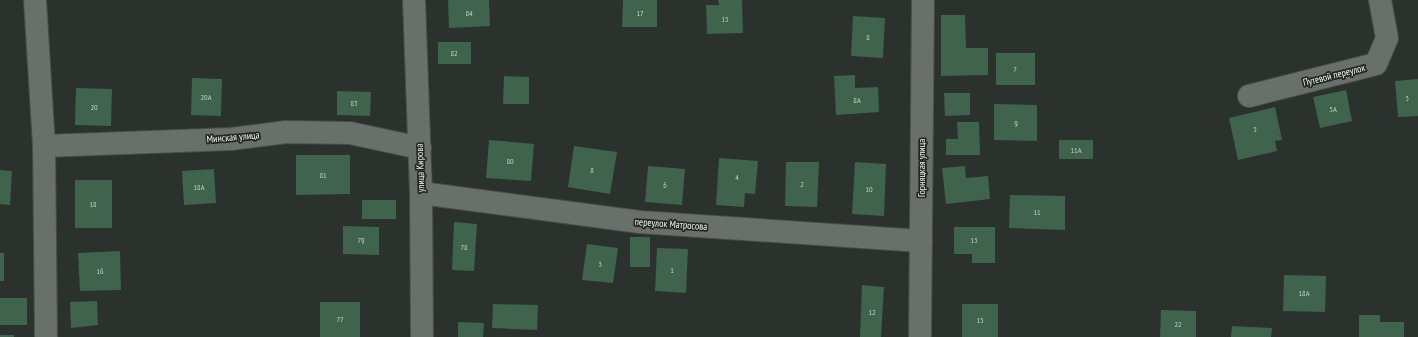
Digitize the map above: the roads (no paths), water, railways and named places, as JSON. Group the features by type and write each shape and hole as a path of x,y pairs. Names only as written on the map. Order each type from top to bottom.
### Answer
{"street":[{"path":"35,0 44,146 46,337"},
{"name":"улица Кирова","path":"414,0 422,193 422,337"},
{"name":"Горняцкая улица","path":"920,337 923,0"},
{"name":"Путевой переулок","path":"1249,96 1376,64 1387,38 1380,0"},
{"name":"Минская улица","path":"44,146 231,138 286,132 350,133 420,148"},
{"name":"переулок Матросова","path":"422,193 640,222 921,241"}]}
